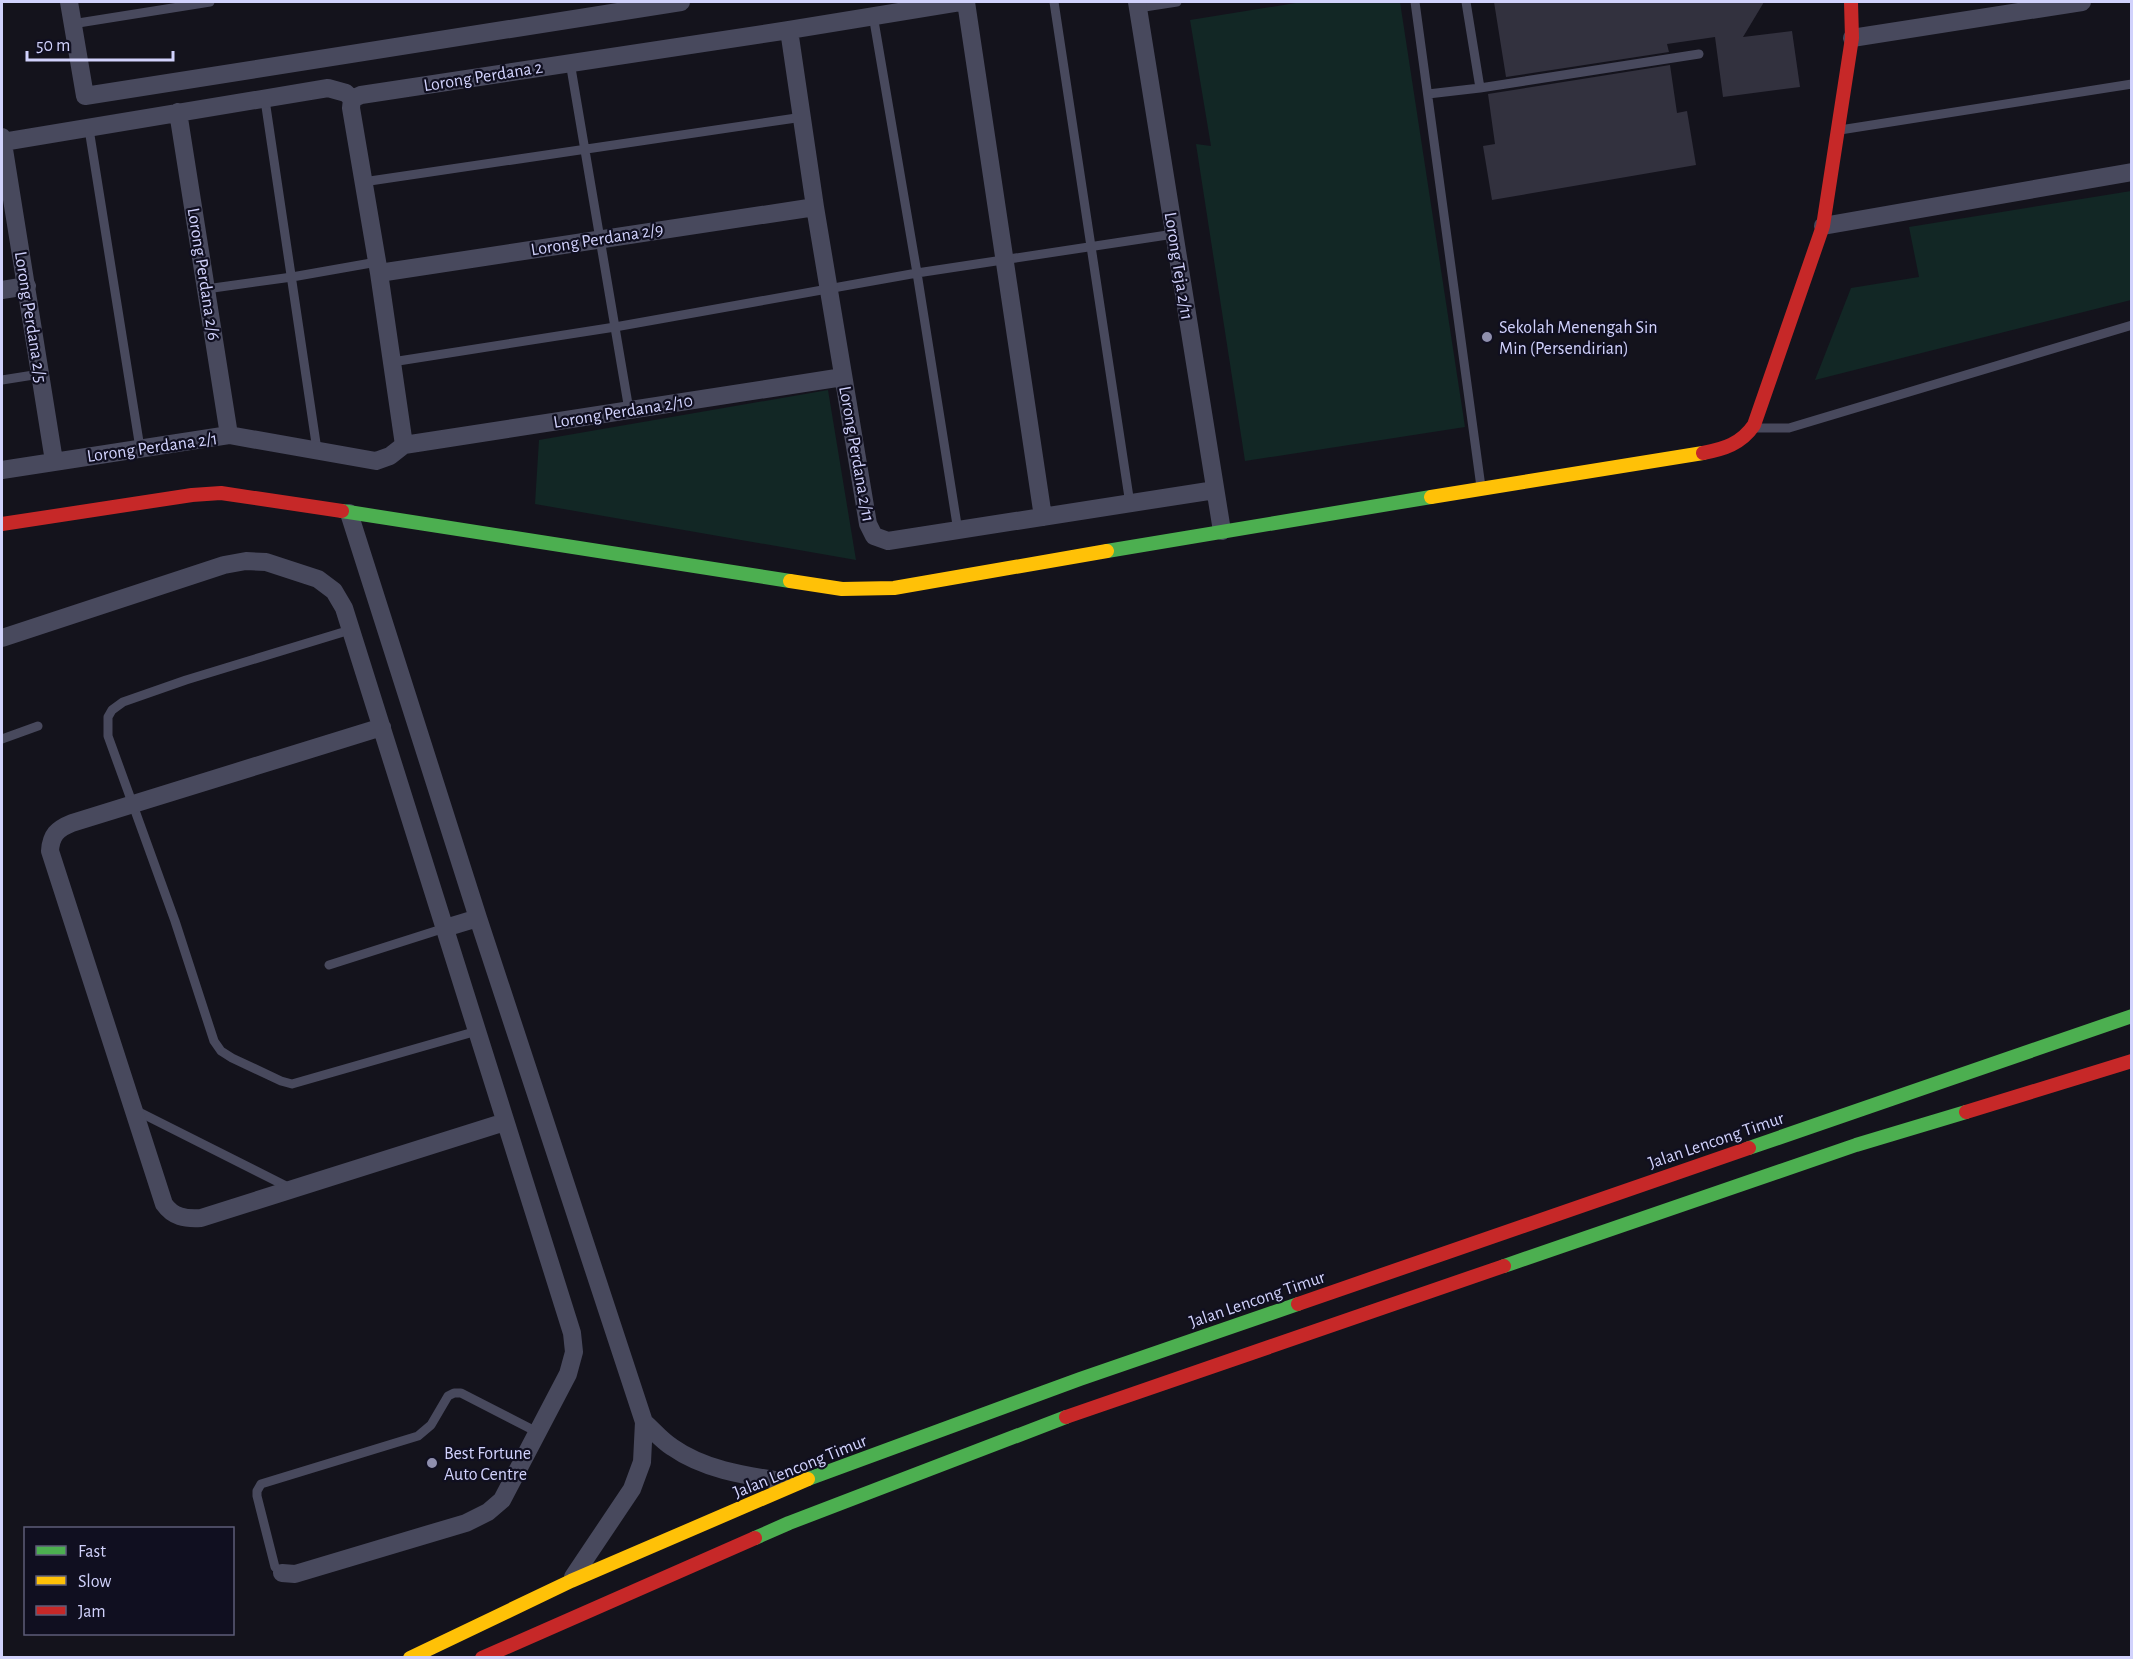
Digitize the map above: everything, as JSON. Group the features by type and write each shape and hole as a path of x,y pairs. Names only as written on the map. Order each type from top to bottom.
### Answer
{"main road":[{"path":"2,524 192,495 220,493 842,589 894,588 1222,531 1725,449 1737,444 1753,428 1823,226 1852,38 1851,2"},
{"name":"Jalan Lencong Timur","path":"410,1658 571,1581 798,1483 1080,1379 2132,1016"},
{"path":"482,1658 789,1523 1082,1411 1856,1145 2132,1061"}],"street":[{"path":"69,2 85,96 681,2"},
{"name":"Lorong Perdana 2","path":"352,99 361,95 960,2"},
{"path":"966,2 1043,518"},
{"path":"1852,38 2082,2"},
{"name":"Lorong Teja 2/11","path":"1137,5 1222,531"},
{"name":"Lorong Perdana 2/11","path":"789,30 843,377 868,524 874,536 888,541 1215,490"},
{"path":"2,139 89,129 328,88 346,93 352,99 351,108 378,267 404,445"},
{"name":"Lorong Perdana 2/6","path":"178,112 229,435"},
{"name":"Lorong Perdana 2/5","path":"2,139 7,202 27,286 54,461"},
{"path":"1823,226 2132,172"},
{"name":"Lorong Perdana 2/9","path":"378,267 815,207"},
{"path":"2,290 27,286"},
{"name":"Lorong Perdana 2/10","path":"404,445 843,377"},
{"name":"Lorong Perdana 2/1","path":"2,470 229,435 376,461 384,460 404,445"},
{"path":"349,513 478,918 644,1422 642,1462 632,1489 571,1581"},
{"path":"2,638 224,565 246,561 266,562 318,579 334,591 344,608 572,1333 574,1352 568,1374 501,1500 488,1512 466,1524 295,1574 282,1574"},
{"path":"382,727 62,826 50,841 50,851 164,1204 169,1211 188,1219 201,1218 506,1122"},
{"path":"445,928 478,918"},
{"path":"644,1422 672,1447 710,1466 740,1475 798,1483"}],"lane":[{"path":"72,24 210,2"},
{"path":"1054,2 1130,504"},
{"path":"1137,5 1177,2"},
{"path":"1415,2 1482,488"},
{"path":"1466,2 1480,88"},
{"path":"873,15 958,531"},
{"path":"1428,94 1700,54"},
{"path":"570,62 629,410"},
{"path":"1838,130 2132,84"},
{"path":"265,100 317,450"},
{"path":"363,182 804,117"},
{"path":"89,129 140,448"},
{"path":"392,362 615,327 917,273 1174,234"},
{"path":"206,289 378,267"},
{"path":"1753,428 1789,428 2132,325"},
{"path":"2,380 40,374"},
{"path":"350,630 186,680 123,702 112,710 108,717 108,736 175,921 209,1028 221,1051 232,1059 292,1084 477,1031"},
{"path":"2,739 38,726"},
{"path":"329,965 445,928"},
{"path":"133,1109 293,1189"},
{"path":"282,1574 275,1567 257,1496 261,1484 418,1436 428,1430 448,1396 454,1393 461,1393 537,1432"}],"green space":[{"path":"1302,2 1400,2 1465,427 1245,461 1196,144 1211,146 1190,20"},
{"path":"2131,191 2131,300 1815,380 1851,288 1919,277 1909,227"},
{"path":"828,390 856,560 535,504 539,440"}],"building":[{"path":"1494,2 1764,2 1743,37 1792,31 1800,87 1723,97 1715,37 1667,44 1669,52 1506,77"},
{"path":"1670,65 1677,113 1687,111 1696,165 1492,200 1483,146 1495,144 1488,94"}],"traffic: fast":[{"path":"1107,551 1431,497"},
{"path":"342,511 790,581"},
{"path":"1749,1148 2132,1016"},
{"path":"1504,1266 1856,1145 1966,1112"},
{"path":"808,1479 1080,1379 1298,1304"},
{"path":"755,1538 1066,1417"}],"traffic: slow":[{"path":"1431,497 1703,453"},
{"path":"790,581 842,589 894,588 1107,551"},
{"path":"410,1658 571,1581 808,1479"}],"traffic: jam":[{"path":"1703,453 1732,445 1744,437 1754,425 1823,226 1852,38 1851,2"},
{"path":"2,524 192,495 221,493 342,511"},
{"path":"1966,1112 2132,1061"},
{"path":"1298,1304 1749,1148"},
{"path":"1066,1417 1504,1266"},
{"path":"482,1658 755,1538"}],"place":[{"name":"Sekolah Menengah Sin Min (Persendirian)","path":"1487,337"},
{"name":"Best Fortune Auto Centre","path":"432,1463"}]}
